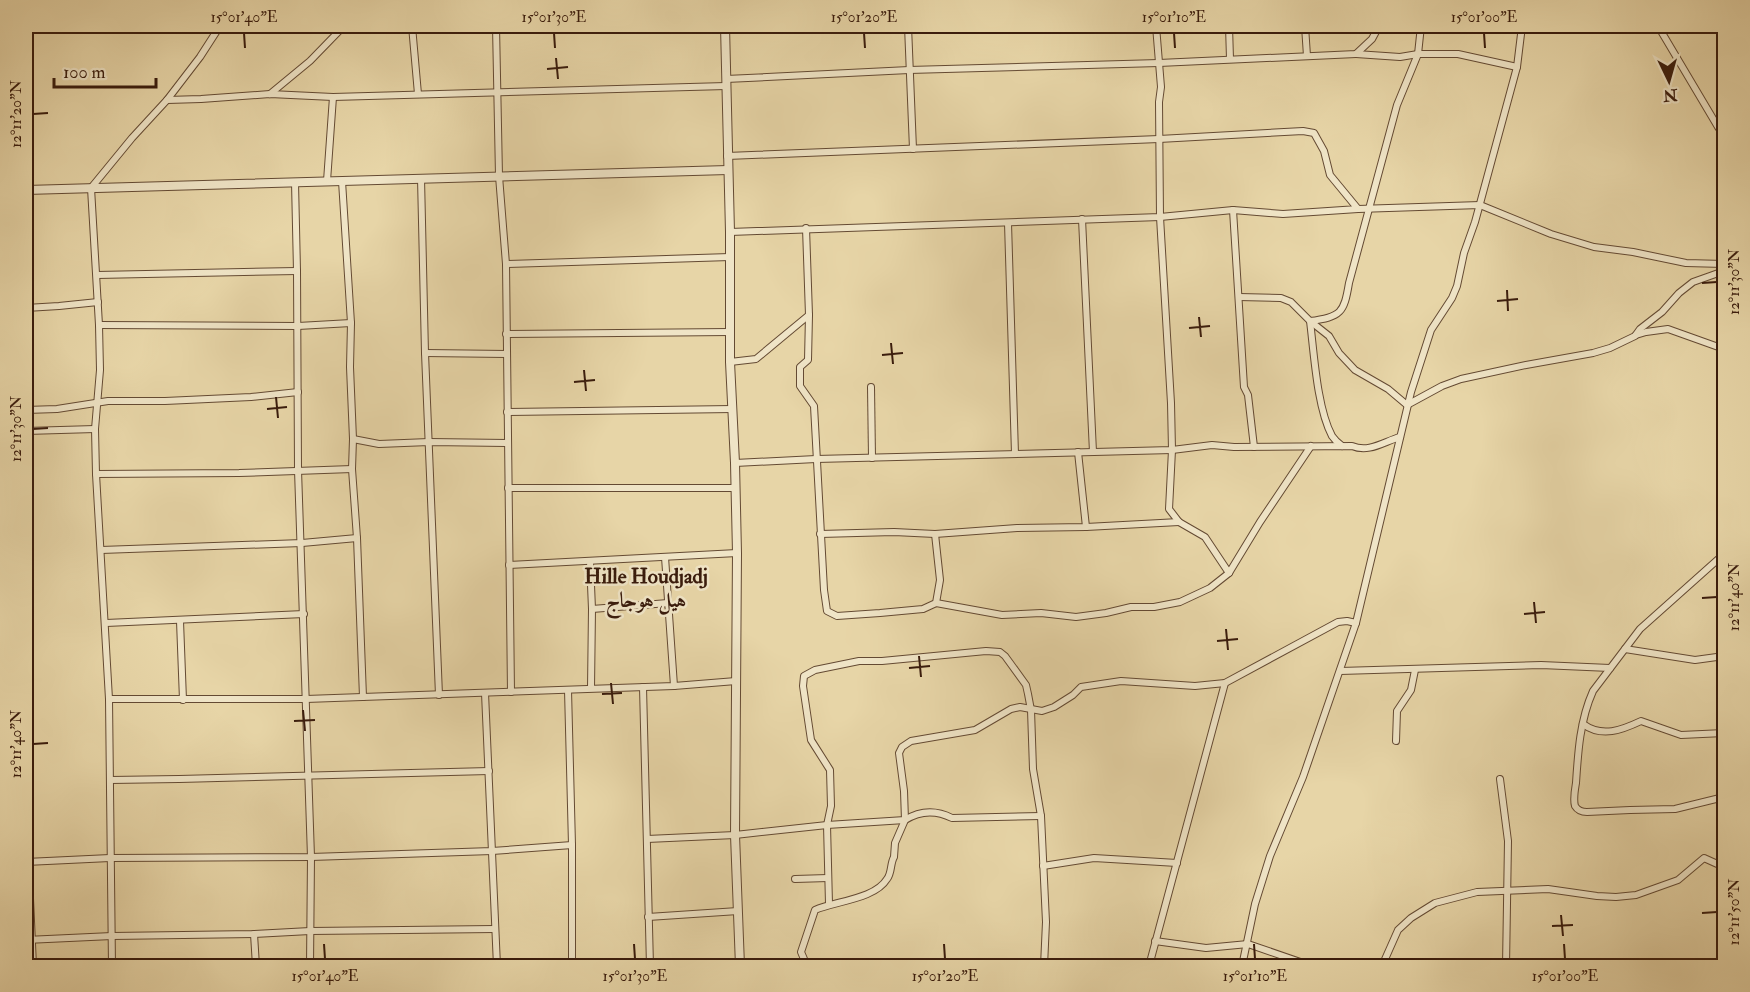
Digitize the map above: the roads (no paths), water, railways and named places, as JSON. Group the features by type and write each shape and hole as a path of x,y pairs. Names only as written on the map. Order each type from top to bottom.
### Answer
{"street":[{"path":"112,966 109,699 95,429 100,370 99,325 91,188 167,100 220,26"},
{"path":"270,94 310,61 344,26"},
{"path":"412,26 418,94"},
{"path":"496,26 499,176 506,264 511,692"},
{"path":"725,26 730,232 730,362 736,488 735,835 740,966"},
{"path":"908,26 914,149"},
{"path":"1156,26 1161,87 1159,102 1160,217 1171,403 1172,450 1169,509 1179,522 1205,537 1229,573"},
{"path":"1229,26 1230,59"},
{"path":"1305,26 1307,56"},
{"path":"1356,54 1372,39 1379,26"},
{"path":"1310,321 1327,319 1338,314 1346,301 1397,105 1418,54 1421,26"},
{"path":"1242,966 1255,904 1270,856 1303,777 1356,623 1407,405 1431,330 1452,298 1457,286 1517,67 1522,26"},
{"path":"1658,26 1725,135"},
{"path":"167,100 270,94 333,97 497,92 726,82 909,70 1159,63 1356,54 1400,57 1418,54 1458,54 1517,67"},
{"path":"327,181 333,97"},
{"path":"1718,127 1725,121"},
{"path":"727,156 1159,139 1292,131 1314,133 1324,151 1330,175 1358,209"},
{"path":"26,190 728,170"},
{"path":"421,178 425,353 439,695"},
{"path":"342,181 351,323 352,469 363,697"},
{"path":"295,182 298,470 311,857 310,966"},
{"path":"730,232 1160,217 1233,210 1283,214 1480,205 1551,234 1594,248 1633,252 1686,263 1725,264"},
{"path":"1233,210 1244,387 1248,395 1254,447"},
{"path":"1082,219 1093,452"},
{"path":"1008,223 1015,454"},
{"path":"806,228 808,360 800,367 800,386 814,406 824,590 827,611 837,616 923,609 936,603 1002,615 1041,613 1076,617 1179,602 1210,588 1229,573 1311,446"},
{"path":"506,264 730,257"},
{"path":"97,276 297,271"},
{"path":"1635,336 1693,282 1725,271"},
{"path":"1239,297 1284,298 1291,302 1329,336 1339,353 1355,370 1388,389 1407,405"},
{"path":"26,308 98,302"},
{"path":"730,362 756,359 808,315"},
{"path":"1310,321 1316,373 1325,416 1333,437 1342,446"},
{"path":"99,325 298,326 351,323"},
{"path":"1407,405 1442,386 1461,379 1593,353 1646,332 1668,329 1725,349"},
{"path":"506,334 730,332"},
{"path":"425,353 507,354"},
{"path":"871,387 872,458"},
{"path":"26,410 57,409 108,401 251,397 298,392"},
{"path":"507,412 733,409"},
{"path":"26,431 95,429"},
{"path":"735,463 1172,450 1212,445 1352,446 1371,449 1400,437"},
{"path":"353,439 379,444 507,443"},
{"path":"1078,452 1086,527"},
{"path":"96,474 352,469"},
{"path":"508,488 736,488"},
{"path":"820,534 894,532 935,534 1017,528 1179,522"},
{"path":"935,534 940,580 936,603"},
{"path":"101,550 302,543 357,538"},
{"path":"509,565 737,553"},
{"path":"1725,554 1640,629 1590,697 1578,749 1574,800 1575,805 1582,812 1675,810 1725,797"},
{"path":"665,557 674,686"},
{"path":"590,561 591,688"},
{"path":"592,609 668,603"},
{"path":"106,623 304,614"},
{"path":"180,621 183,700"},
{"path":"807,966 801,952 816,910 829,904 859,898 875,891 888,879 895,843 905,820 899,753 902,747 911,741 975,730 1011,709 1020,707 1042,711 1054,707 1081,687 1121,681 1195,686 1225,683 1338,622 1356,623"},
{"path":"1624,649 1695,660 1725,656"},
{"path":"829,904 827,825 831,806 830,770 811,740 803,686 804,676 808,672 859,661 882,661 994,650 1005,656 1026,684 1031,710 1033,769 1041,816 1046,922 1044,966"},
{"path":"1340,670 1414,670 1541,665 1610,668"},
{"path":"1396,741 1397,711 1411,690 1414,670"},
{"path":"109,699 306,699 674,686 736,681"},
{"path":"1149,966 1225,683"},
{"path":"643,687 650,966"},
{"path":"568,690 572,966"},
{"path":"485,693 497,966"},
{"path":"1583,724 1590,730 1608,733 1641,721 1681,735 1725,733"},
{"path":"110,780 489,771"},
{"path":"1500,779 1508,841 1506,966"},
{"path":"26,810 29,940 33,966"},
{"path":"647,839 735,835 827,825 905,820 916,813 940,812 952,818 1041,816"},
{"path":"27,862 110,858 311,857 492,851 572,845"},
{"path":"1043,866 1094,858 1177,863"},
{"path":"1382,966 1398,930 1411,918 1435,903 1477,892 1548,889 1597,896 1636,895 1678,880 1704,858 1725,867"},
{"path":"795,879 828,878"},
{"path":"648,916 738,911"},
{"path":"29,940 310,931 495,929"},
{"path":"254,934 256,966"},
{"path":"1155,941 1206,948 1248,944 1312,966"}],"district":[{"name":"Hille Houdjadj هيل هوجاج","path":"646,588"}]}
